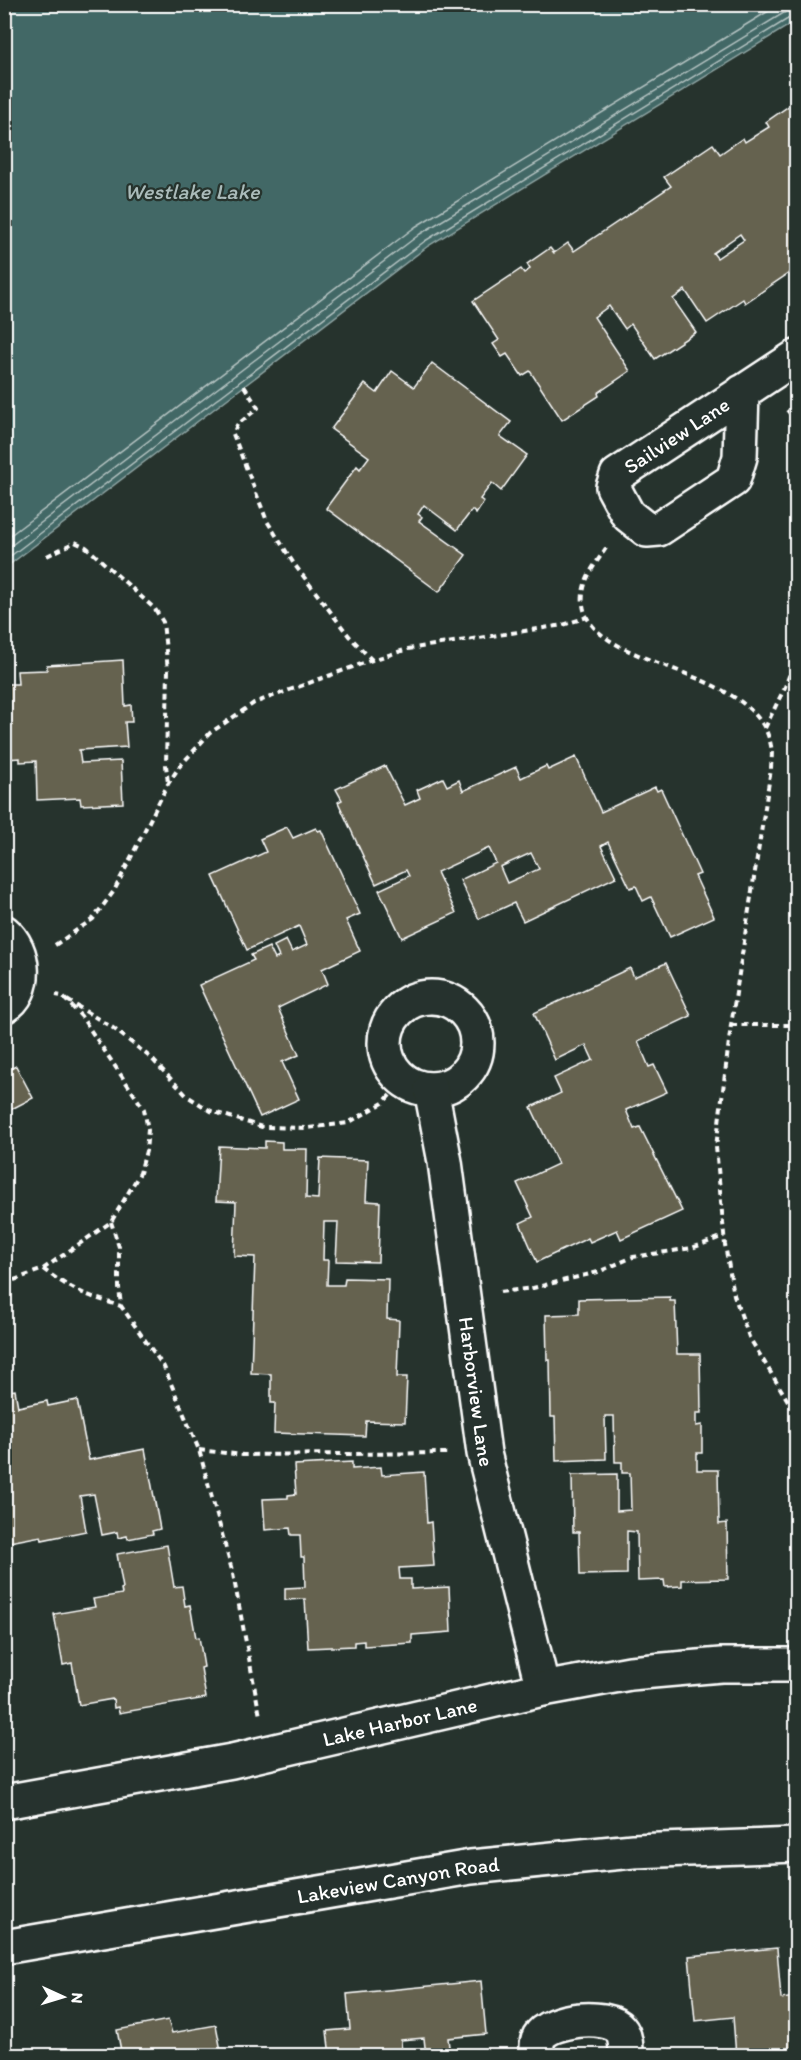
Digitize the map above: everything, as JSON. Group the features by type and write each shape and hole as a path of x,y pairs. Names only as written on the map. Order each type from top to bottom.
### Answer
{"street":[{"name":"Sailview Lane","path":"742,392 740,457 733,480 659,529 647,530 628,515 613,487 617,475 742,392 796,357"},
{"path":"4,932 12,938 15,984"},
{"name":"Harborview Lane","path":"417,1084 445,1162 484,1453 543,1689"},
{"name":"Lake Harbor Lane","path":"4,1802 232,1761 543,1689 630,1673 721,1665 796,1665"},
{"name":"Lakeview Canyon Road","path":"4,1947 471,1867 633,1851 796,1845"},
{"path":"537,2055 538,2038 548,2028 577,2020 609,2021 620,2028 625,2039 626,2055"}],"path":[{"path":"244,386 258,408 237,425 233,434 267,521 301,573 349,636 372,660"},
{"path":"628,515 590,573 585,586 584,602 587,617 610,642 629,652 708,681 735,696 751,710 765,728 771,746 771,769 731,1025 716,1147 724,1236 734,1295 749,1337 796,1414"},
{"path":"47,556 75,542 86,547 155,609 163,622 168,670 166,765 168,784"},
{"path":"15,984 56,945 93,919 114,891 168,784 179,767 210,732 254,703 408,649 563,625 587,617"},
{"path":"765,728 786,687 796,657"},
{"path":"15,984 62,996 113,1028 151,1058 187,1096 211,1111 262,1127 308,1128 348,1123 417,1084"},
{"path":"4,1284 42,1269 111,1222 140,1173 146,1151 148,1130 144,1110 81,1016 62,996"},
{"path":"731,1025 796,1025"},
{"path":"111,1222 119,1246 121,1305 164,1367 199,1450 233,1574 267,1752"},
{"path":"464,1296 533,1288 598,1272 633,1257 692,1248 724,1236"},
{"path":"42,1269 65,1286 92,1298 121,1305"},
{"path":"199,1450 243,1455 484,1453"}],"water":[{"name":"Westlake Lake","path":"5,4 796,4 796,21 428,246 5,568"}],"building":[{"path":"796,101 796,259 790,263 795,269 745,303 743,299 707,323 685,290 673,299 696,332 655,359 631,324 625,329 609,306 594,317 630,371 598,393 599,396 562,420 530,371 522,376 507,354 502,357 493,344 499,340 473,301 521,269 524,273 530,269 527,264 550,248 554,253 568,243 574,251 671,186 664,177 713,144 720,154 743,138 745,142 769,127 766,122","holes":["740,234 744,240 717,258 713,253"]},
{"path":"432,363 511,422 500,436 527,455 501,491 492,483 480,499 484,502 476,514 472,510 457,530 424,505 418,514 422,517 419,521 466,555 439,592 326,508 357,466 360,469 369,457 331,429 365,384 377,393 392,371 414,387"},
{"path":"123,660 125,706 131,705 132,722 125,722 127,747 79,750 81,763 121,761 123,803 81,805 80,798 37,800 36,761 20,762 20,758 6,759 6,765 4,765 4,684 18,684 17,671 47,670 47,665"},
{"path":"576,757 601,812 655,787 657,791 661,789 700,874 695,876 714,917 670,937 651,897 643,901 636,886 630,888 608,842 601,846 616,877 523,921 514,903 479,919 460,880 496,863 489,848 437,872 456,913 402,938 379,890 409,876 406,870 376,884 338,802 342,800 336,789 385,766 405,805 420,798 417,790 443,778 447,786 459,780 463,791 516,767 521,778 546,766 548,770","holes":["531,853 539,869 507,883 500,867"]},
{"path":"287,827 293,838 316,828 318,831 321,830 360,914 346,920 360,951 322,969 328,984 278,1008 299,1055 282,1062 299,1099 260,1117 199,985 254,960 251,955 269,947 275,959 279,957 274,946 286,940 292,952 307,945 299,926 247,950 213,876 266,852 260,839"},
{"path":"666,963 691,1016 638,1041 649,1067 654,1065 667,1092 626,1110 634,1129 640,1127 682,1211 621,1239 617,1230 590,1242 588,1238 537,1262 520,1223 533,1217 517,1183 558,1164 531,1107 561,1093 554,1078 593,1060 586,1045 555,1060 534,1013 630,968 634,977"},
{"path":"16,1066 33,1098 4,1113 4,1072"},
{"path":"265,1141 282,1142 282,1149 307,1149 306,1198 318,1199 320,1158 368,1160 366,1201 380,1202 378,1262 336,1261 338,1222 324,1222 323,1260 328,1260 327,1285 344,1285 345,1278 388,1279 387,1319 399,1320 397,1377 407,1377 405,1422 366,1421 365,1436 274,1433 275,1403 271,1403 271,1374 251,1373 255,1257 234,1256 236,1202 216,1201 219,1146 265,1148"},
{"path":"670,1297 670,1301 675,1301 677,1354 700,1354 701,1413 696,1413 696,1426 702,1425 702,1453 697,1453 697,1470 718,1470 719,1524 727,1523 728,1579 682,1580 682,1586 665,1587 664,1580 638,1581 637,1532 627,1531 627,1574 580,1575 579,1532 573,1532 572,1475 617,1474 617,1511 631,1510 630,1473 622,1473 622,1462 615,1462 614,1416 605,1416 606,1459 556,1461 555,1417 551,1417 550,1360 547,1360 546,1315 579,1314 579,1299"},
{"path":"15,1390 18,1407 47,1401 48,1406 77,1400 89,1460 145,1449 160,1529 152,1531 153,1534 128,1539 127,1536 118,1538 117,1532 102,1535 94,1494 80,1496 86,1531 42,1540 41,1536 4,1543 4,1392"},
{"path":"352,1462 352,1469 381,1467 382,1475 424,1472 427,1523 431,1522 434,1566 399,1568 400,1579 411,1579 411,1589 449,1587 451,1632 412,1635 412,1643 364,1646 364,1641 354,1642 354,1646 308,1648 305,1599 285,1600 285,1588 305,1587 304,1557 301,1557 300,1535 291,1535 290,1528 265,1530 263,1499 288,1498 288,1495 296,1494 294,1465"},
{"path":"167,1545 174,1587 182,1586 185,1606 190,1605 196,1638 199,1637 206,1698 119,1713 118,1707 114,1708 113,1699 79,1705 72,1663 63,1665 54,1614 95,1607 93,1599 122,1594 117,1554"},
{"path":"777,1948 781,1999 796,1997 796,2051 769,2056 736,2056 733,2017 695,2021 689,1956"},
{"path":"481,1981 486,2034 448,2038 450,2056 426,2056 424,2038 401,2040 402,2056 330,2056 327,2031 350,2029 347,1994"},
{"path":"168,2020 172,2033 216,2025 222,2056 122,2056 117,2030"}]}
